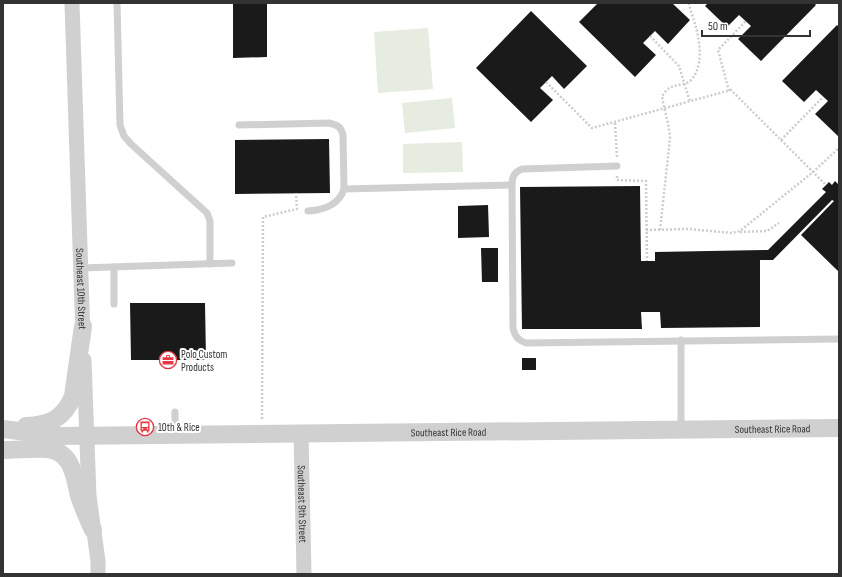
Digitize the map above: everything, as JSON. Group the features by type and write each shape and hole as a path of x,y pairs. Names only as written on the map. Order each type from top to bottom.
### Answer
{"street":[{"name":"Southeast 10th Street","path":"72,3 88,496 98,561 98,574"},
{"path":"3,429 49,423 58,418 70,406 74,396 83,326"},
{"name":"Southeast Rice Road","path":"3,429 59,436 86,436 839,428"},
{"name":"Southeast 9th Street","path":"301,434 304,574"},
{"name":"Southeast Rice Road","path":"3,450 59,436"},
{"path":"3,450 48,449 68,461 74,470 84,509 93,530"}],"lane":[{"path":"117,3 119,111 121,131 131,144 207,213 210,221 210,264"},
{"path":"239,125 329,123 336,124 341,128 343,135 344,189 338,200 333,205 318,210 308,211"},
{"path":"617,166 522,169 517,170 514,174 512,185 513,328 516,337 520,341 526,343 839,339"},
{"path":"344,189 512,185"},
{"path":"80,268 232,263"},
{"path":"114,267 114,304"},
{"path":"681,340 681,430"},
{"path":"175,412 176,435"}],"path":[{"path":"660,230 670,138 670,127 664,109 662,96 668,88 685,84 690,80 695,74 699,65 699,40 689,3"},
{"path":"729,91 718,50 746,21"},
{"path":"650,36 680,66 690,102"},
{"path":"546,82 592,128 732,90 826,185"},
{"path":"781,140 824,97"},
{"path":"615,123 617,180 646,181 647,261"},
{"path":"737,232 813,172 839,148"},
{"path":"262,422 264,217 297,209 296,193"},
{"path":"646,230 688,229 737,232 767,231 779,223"}],"shaded area":[{"path":"428,28 433,89 378,93 374,32"},
{"path":"452,98 455,128 405,133 402,103"},
{"path":"462,142 463,172 403,173 403,144"}],"building":[{"path":"233,3 267,3 267,57 233,58"},
{"path":"598,3 672,3 690,20 668,44 655,31 643,43 656,55 635,77 579,22"},
{"path":"708,3 814,3 816,5 761,61 738,39 751,26 739,15 727,27 705,6"},
{"path":"531,11 587,66 564,89 552,76 540,88 553,100 531,122 476,68"},
{"path":"837,25 839,27 839,137 815,114 828,101 816,90 804,102 782,81"},
{"path":"329,139 330,193 235,194 235,140"},
{"path":"835,181 839,185 839,272 801,235 834,201 832,200 773,260 760,260 760,327 661,328 660,312 641,312 642,329 522,329 520,187 640,186 641,261 655,261 655,252 768,250 826,192 822,189 829,182 832,185"},
{"path":"488,205 489,237 458,238 458,206"},
{"path":"481,248 498,248 498,282 482,282"},
{"path":"130,303 205,303 206,360 175,360 175,365 161,365 161,360 131,360"},
{"path":"522,358 536,358 536,370 522,370"}],"place":[{"name":"Polo Custom Products","path":"168,360"},
{"name":"10th & Rice","path":"145,427"}]}
